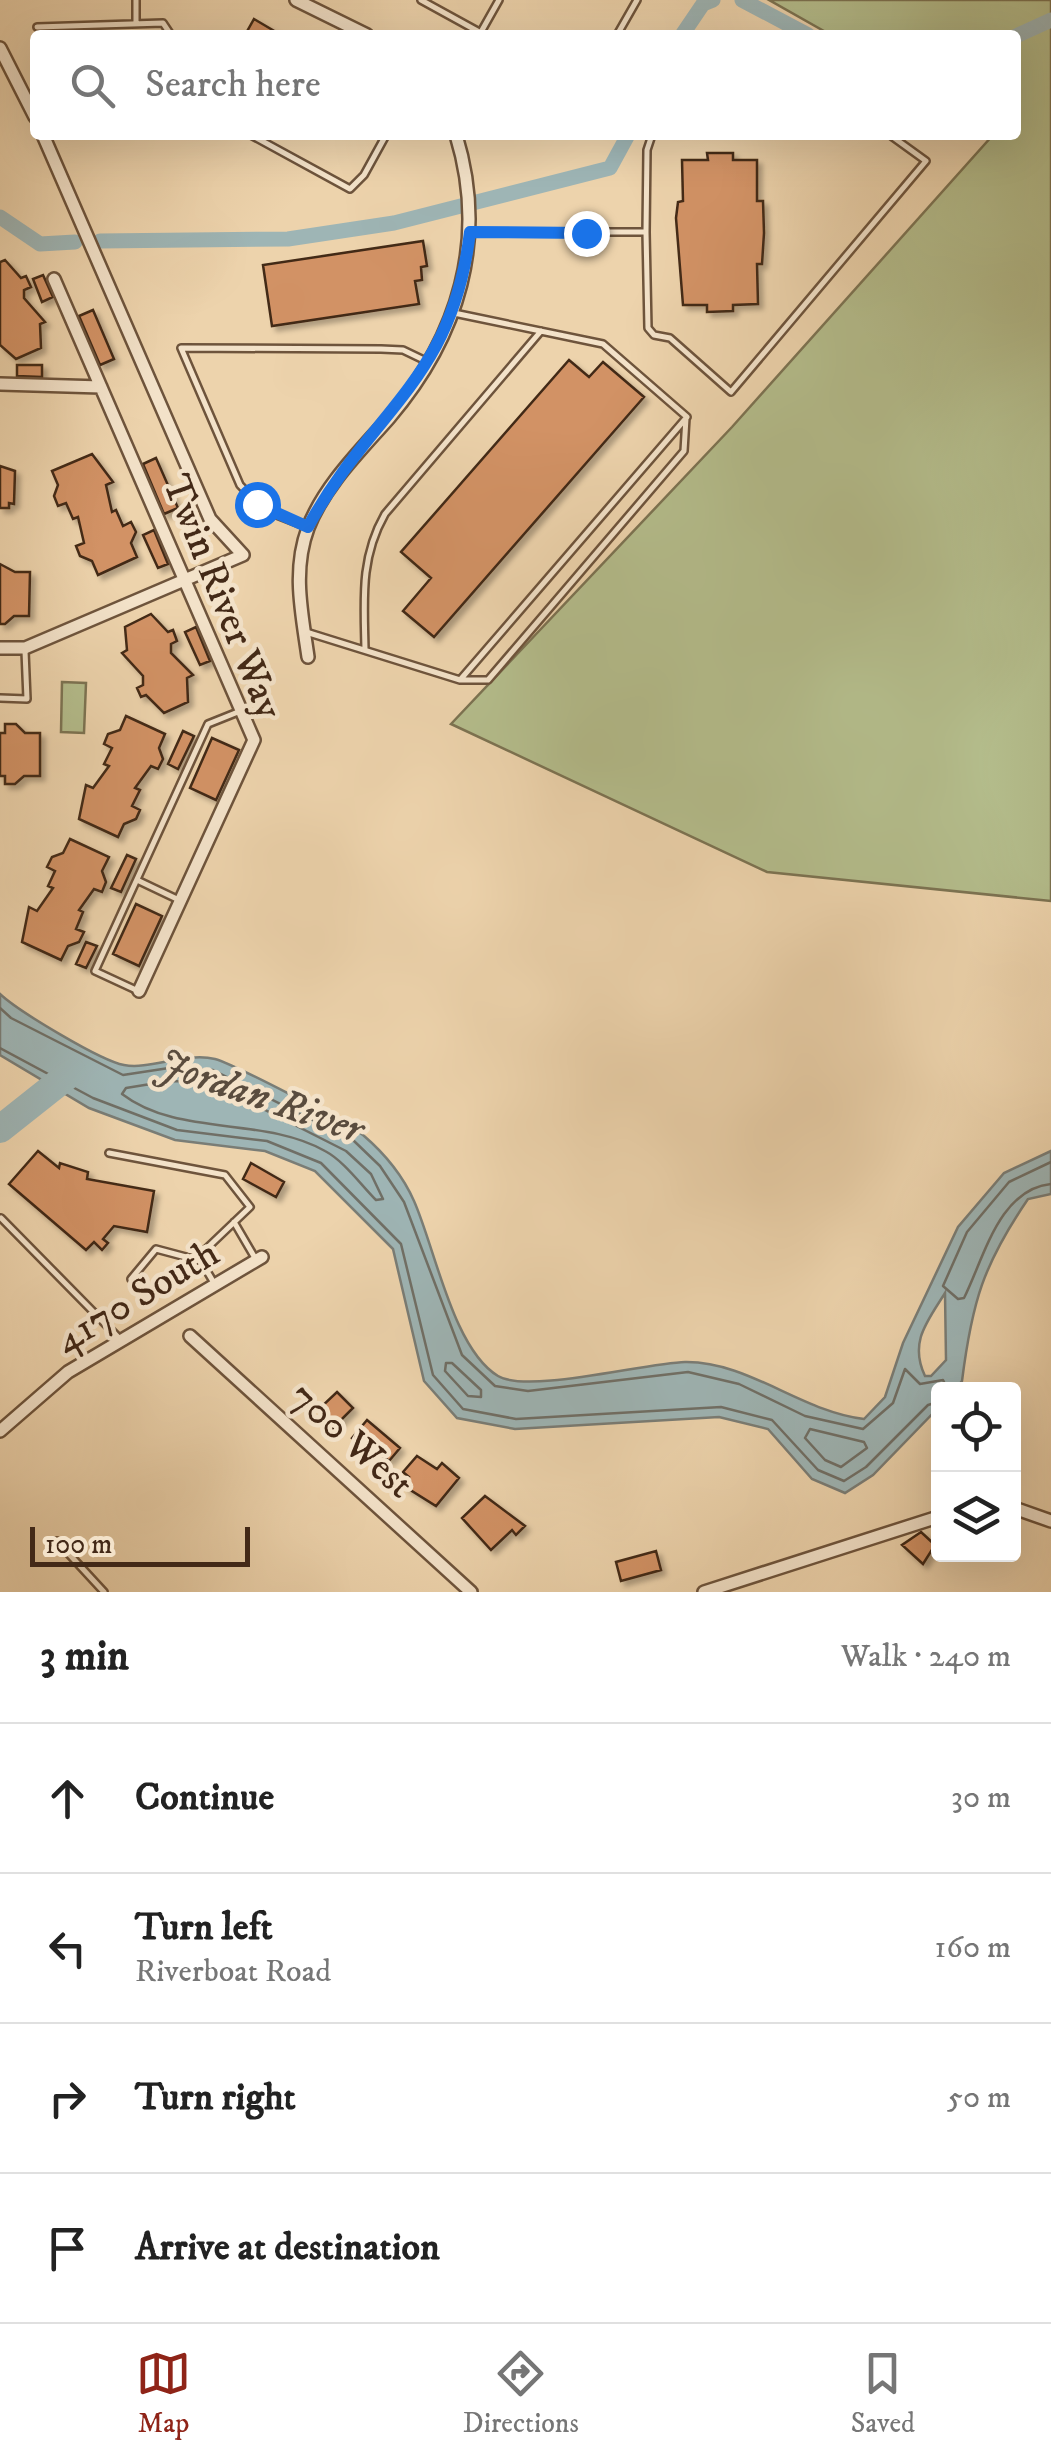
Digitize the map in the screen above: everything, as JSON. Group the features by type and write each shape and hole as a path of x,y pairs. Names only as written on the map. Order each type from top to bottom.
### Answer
{"street":[{"path":"296,0 357,30"},
{"path":"0,48 30,108"},
{"path":"0,648 25,648 243,554 210,519 45,140"},
{"path":"308,657 299,575 308,527 326,493 430,363 454,313 471,217 470,190 459,140"},
{"name":"Twin River Way","path":"54,279 254,740 138,991"},
{"path":"0,384 101,387"},
{"name":"4170 South","path":"0,1431 48,1387 259,1259"},
{"name":"700 West","path":"190,1336 471,1592"},
{"path":"1021,1510 1051,1521"},
{"path":"704,1592 931,1519"}],"lane":[{"path":"136,0 136,24"},
{"path":"421,0 473,30"},
{"path":"482,30 499,0"},
{"path":"620,30 637,0"},
{"path":"37,28 163,23 167,30"},
{"path":"261,140 350,189 364,175 383,140"},
{"path":"650,140 647,150 648,328 658,337 670,338 730,392 926,162 897,140"},
{"path":"470,232 646,232"},
{"path":"454,313 604,344 686,417"},
{"path":"366,649 363,573 370,541 386,514 541,331"},
{"path":"308,527 271,514 243,490 181,348 381,348 403,350 430,363"},
{"path":"460,680 686,417"},
{"path":"304,632 460,680 488,680 684,451 686,417"},
{"path":"0,698 26,699 25,648"},
{"path":"138,991 95,971 208,724 241,711"},
{"path":"136,880 180,900"},
{"path":"110,1152 226,1175 250,1207 205,1250 200,1261"},
{"path":"1,1218 122,1341"},
{"path":"234,1222 259,1259"},
{"path":"131,1279 156,1249 200,1261 216,1286"},
{"path":"57,1541 104,1592"}],"green space":[{"path":"769,0 1051,0 1051,901 767,872 451,724 732,427 989,140 1021,140 1021,30 822,30"},
{"path":"62,682 86,683 84,733 61,732"}],"water":[{"name":"Jordan River","path":"0,994 97,1055 134,1066 215,1059 363,1135 410,1192 457,1321 482,1363 498,1376 534,1382 685,1362 708,1364 753,1378 819,1407 864,1419 885,1397 903,1343 958,1227 1004,1173 1051,1151 1051,1194 1028,1199 990,1265 975,1306 962,1381 931,1382 931,1415 873,1475 845,1493 812,1479 768,1429 719,1417 515,1429 457,1418 424,1381 393,1249 315,1171 265,1151 175,1140 89,1108 0,1055","holes":["945,1293 946,1360 931,1376 925,1376 921,1364 920,1342"]}],"building":[{"path":"254,19 273,30 248,30"},
{"path":"707,153 733,153 733,160 757,160 757,201 763,201 764,233 762,264 757,264 758,304 733,305 733,311 707,312 707,305 683,305 676,218 678,202 683,201 682,160 708,160"},
{"path":"423,241 427,266 421,267 422,280 415,281 419,304 272,326 263,265"},
{"path":"5,260 21,278 26,276 31,287 24,290 24,298 45,322 40,324 41,348 16,359 0,345 0,262"},
{"path":"43,275 53,297 42,302 33,279"},
{"path":"93,310 114,359 100,365 79,316"},
{"path":"569,360 589,377 603,362 644,397 434,637 403,611 431,578 401,552"},
{"path":"17,365 42,365 42,377 17,376"},
{"path":"92,454 113,482 106,485 112,512 116,510 123,526 131,522 136,532 131,543 137,557 98,575 92,561 80,556 76,546 84,543 78,517 73,519 66,503 58,506 54,496 58,485 52,471"},
{"path":"156,458 178,508 164,514 143,464"},
{"path":"0,466 15,471 14,504 9,503 9,508 0,508"},
{"path":"154,530 168,564 158,568 143,535"},
{"path":"0,564 15,572 30,572 29,616 14,616 5,624 0,624"},
{"path":"151,614 168,632 173,630 177,641 171,644 171,653 193,675 187,678 188,702 164,713 146,695 141,697 137,688 143,685 143,676 122,653 127,650 125,627"},
{"path":"196,627 210,661 200,665 185,632"},
{"path":"126,716 165,734 159,748 163,759 158,769 151,766 135,788 140,790 132,806 140,810 136,819 124,824 118,837 79,819 86,785 93,788 109,766 104,764 112,748 104,744 108,734 120,730"},
{"path":"5,724 16,724 25,733 40,733 40,776 24,776 15,784 5,784 5,776 0,776 0,733 5,733"},
{"path":"183,731 194,736 178,769 168,764"},
{"path":"212,738 239,750 216,800 190,788"},
{"path":"70,839 109,857 102,871 106,882 102,892 94,889 79,910 83,912 76,929 84,932 79,942 68,946 61,960 22,942 29,907 37,911 53,888 48,886 55,871 47,867 52,857 63,853"},
{"path":"127,855 136,859 121,892 111,888"},
{"path":"136,904 162,916 139,966 113,954"},
{"path":"86,942 97,946 86,968 76,964"},
{"path":"38,1151 59,1168 60,1163 88,1172 87,1179 154,1191 147,1232 114,1226 103,1239 108,1243 102,1250 94,1242 86,1250 9,1184"},
{"path":"251,1163 284,1182 276,1197 243,1179"},
{"path":"337,1392 353,1408 331,1430 322,1423 328,1417 320,1408"},
{"path":"367,1420 400,1448 389,1461 377,1451 373,1456 352,1438"},
{"path":"417,1456 437,1469 442,1463 459,1478 436,1506 404,1486 409,1477 403,1472"},
{"path":"485,1496 525,1526 516,1535 512,1530 491,1550 462,1518"},
{"path":"921,1532 931,1541 931,1551 923,1564 902,1545"},
{"path":"656,1551 661,1570 621,1581 616,1562"}],"waterway":[{"path":"685,30 703,4 713,0"},
{"path":"742,0 799,30"},
{"path":"1021,34 1051,20"},
{"path":"100,241 288,239 394,223 610,168 625,140"},
{"path":"0,217 40,244 75,242"},
{"path":"0,1129 72,1072"}],"route":[{"path":"257,504 279,518 308,527 326,493 406,398 430,363 459,300 470,232 586,233"}]}
